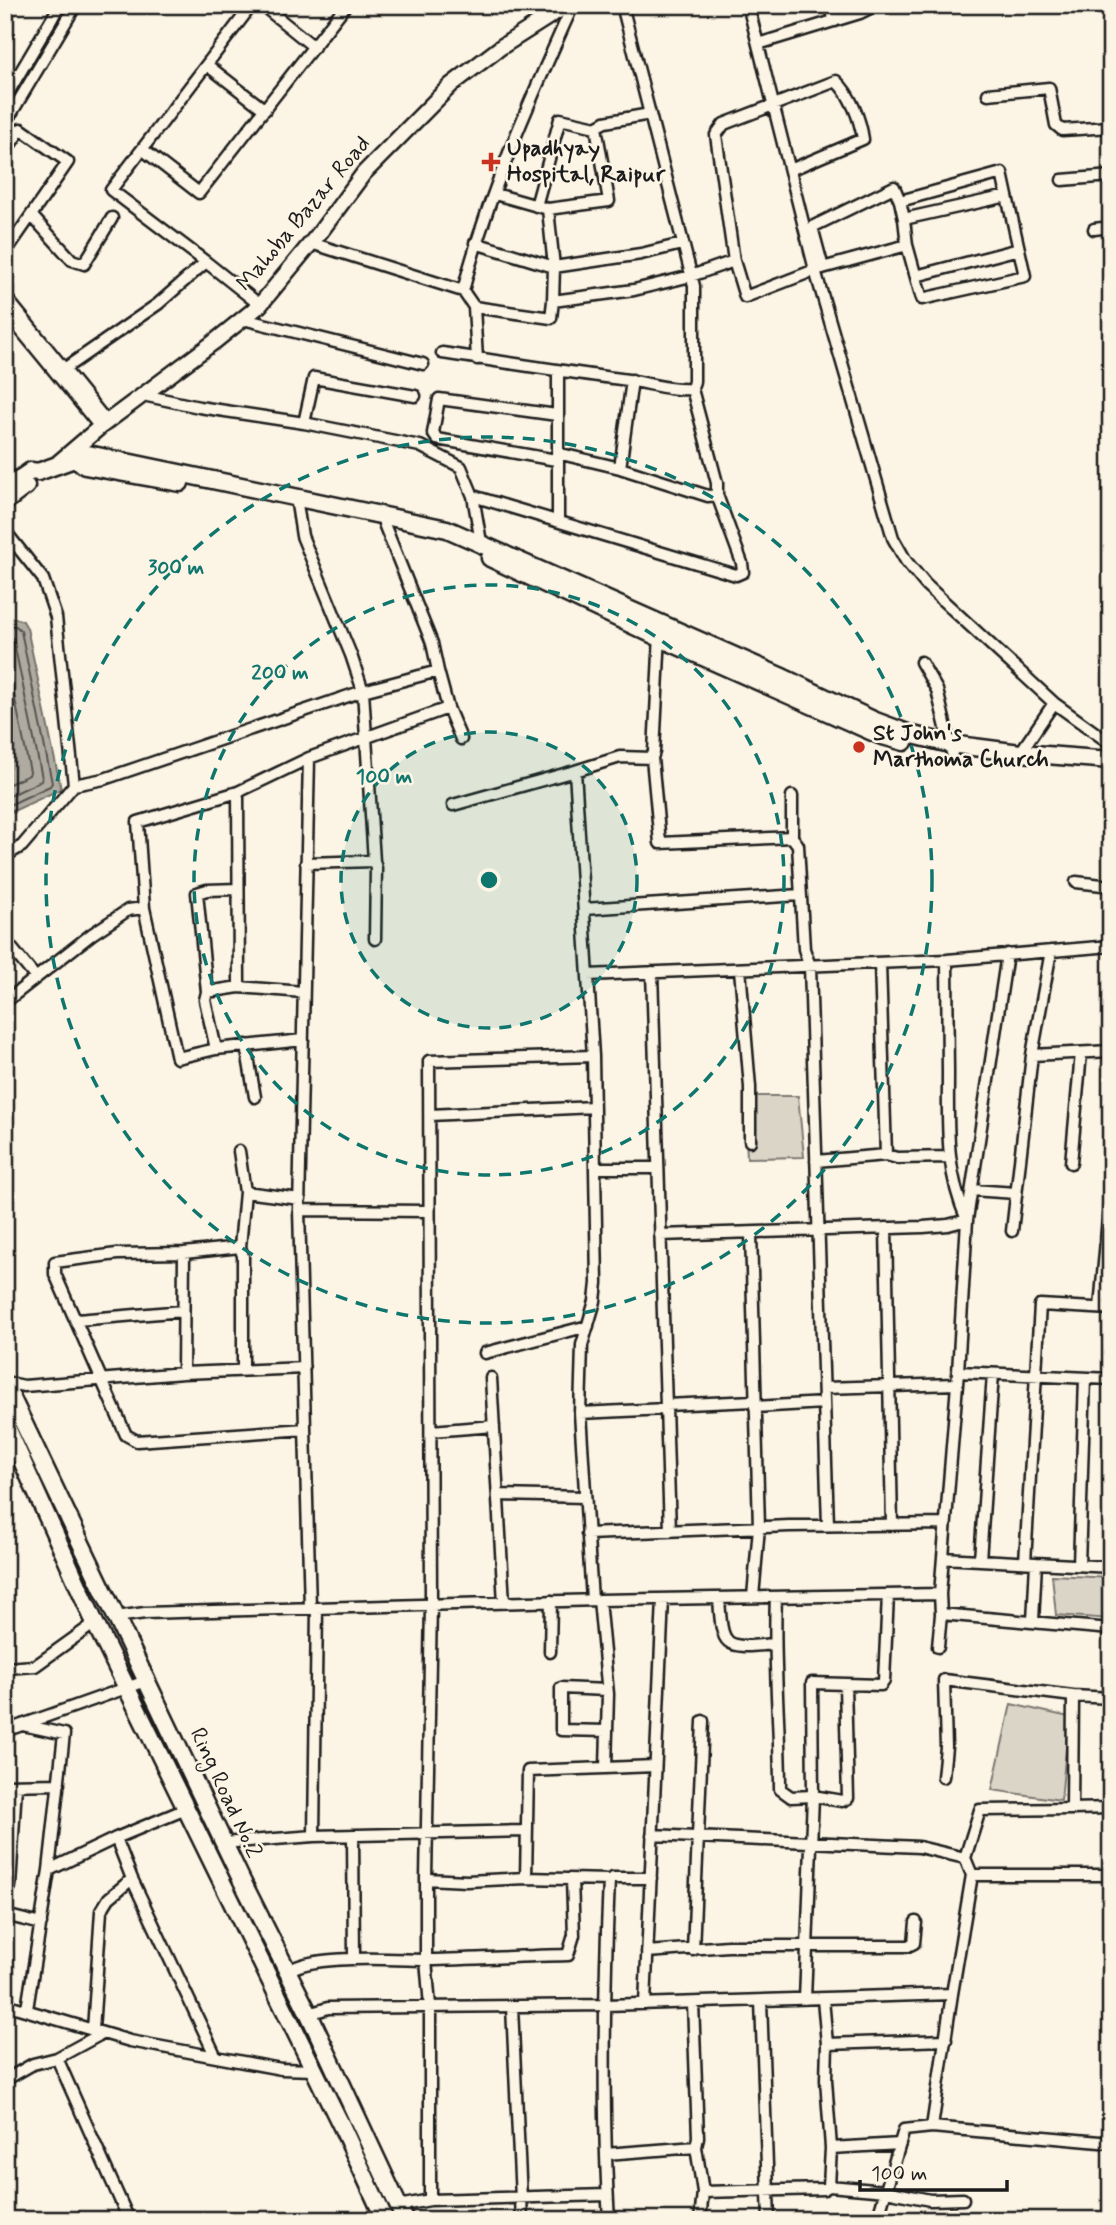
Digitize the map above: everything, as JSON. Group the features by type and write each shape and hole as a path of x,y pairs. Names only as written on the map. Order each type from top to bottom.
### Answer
{"main road":[{"path":"59,463 88,454 385,519 482,549 660,630 879,735 1014,762 1111,769"},
{"path":"78,459 85,466 385,519"},
{"name":"Mahoba Bazar Road","path":"5,489 31,471 38,472 59,463"},
{"name":"Mahoba Bazar Road","path":"5,502 36,479 38,472"},
{"path":"951,748 1111,760"},
{"name":"Ring Road No.2","path":"5,1383 180,1747 223,1843 309,2014 401,2213"},
{"name":"Ring Road No.2","path":"5,1423 95,1623 385,2220"}],"street":[{"path":"5,98 60,5"},
{"path":"5,124 76,5"},
{"path":"252,5 111,190 260,305"},
{"path":"262,5 314,47"},
{"path":"146,152 199,193 346,5"},
{"name":"Mahoba Bazar Road","path":"59,463 103,424 260,305 364,173 451,85 501,47 567,5"},
{"path":"463,291 475,243 529,101 573,5"},
{"path":"473,496 736,575 743,572 717,495 717,483 692,389 694,286 622,5"},
{"path":"748,5 790,170 893,538 906,561 926,585 1054,703 1111,744"},
{"path":"831,5 835,21"},
{"path":"758,44 860,13 876,5"},
{"path":"207,65 265,110"},
{"path":"790,170 863,139 845,90 836,81 724,124 716,135 734,261 745,297 819,269 907,245"},
{"path":"988,94 1049,88 1056,125 1062,130 1111,127"},
{"path":"536,206 560,119 596,127 605,122 650,114"},
{"path":"495,194 548,209 609,201 596,127"},
{"path":"5,152 21,129 68,162 5,253"},
{"path":"819,269 811,228 894,187 900,201 907,245 922,299 1025,276 1002,173 900,201"},
{"path":"1062,180 1111,176"},
{"path":"904,219 1007,196"},
{"path":"474,307 551,318 554,267 548,209"},
{"path":"32,216 72,261 84,264 112,218"},
{"path":"1094,229 1111,227"},
{"path":"310,243 463,291 474,307 477,359"},
{"path":"475,243 554,267 641,254 682,244"},
{"path":"916,276 1019,249"},
{"path":"553,301 634,290 691,276 734,261"},
{"path":"64,369 158,304 206,262"},
{"path":"5,296 64,369 103,424"},
{"path":"5,311 103,424"},
{"path":"243,319 423,364"},
{"path":"442,354 558,372 632,380 683,390 692,389"},
{"path":"558,372 558,520"},
{"path":"304,423 314,378 415,397"},
{"path":"620,468 632,380"},
{"path":"143,395 420,446 461,467 473,496 482,549"},
{"path":"557,415 439,399 433,433 437,439 620,468 708,496 717,495"},
{"path":"297,505 302,536 363,691 376,868 375,939"},
{"path":"385,519 432,643 448,708 461,739"},
{"path":"5,531 43,579 56,617 74,785"},
{"path":"660,630 652,758 660,844 792,837"},
{"path":"921,662 937,690 951,748"},
{"path":"5,856 22,846 74,785 104,779 363,691 438,671"},
{"path":"1020,753 1054,703"},
{"path":"303,1040 216,1049 177,1058 144,908 138,822 238,792 309,758 448,708"},
{"path":"453,805 620,757 652,758"},
{"path":"309,758 299,1210 305,1429 314,1608 314,1836"},
{"path":"575,771 593,1056 597,1283 595,1301 582,1345 580,1413 587,1534 607,1690 606,1768"},
{"path":"238,792 239,987"},
{"path":"792,796 792,837 798,845 804,949 810,966 828,1525"},
{"path":"306,863 374,861"},
{"path":"1076,882 1111,886"},
{"path":"216,1049 205,1000 197,893 207,890 238,890"},
{"path":"584,909 800,895"},
{"path":"5,1002 101,928 128,910 144,908"},
{"path":"5,940 36,978"},
{"path":"588,975 947,960 1111,946"},
{"path":"1012,1231 1032,1055 1051,951"},
{"path":"938,1647 967,1220 1007,954"},
{"path":"947,960 950,1157 956,1194 967,1220"},
{"path":"880,963 886,1156"},
{"path":"740,969 750,1087 750,1141"},
{"path":"652,972 670,1531"},
{"path":"206,992 239,987 303,992"},
{"path":"246,1045 255,1097"},
{"path":"1032,1055 1111,1051"},
{"path":"1071,1163 1081,1053"},
{"path":"430,2200 429,2008 426,1960 431,1605 429,1061 593,1056"},
{"path":"429,1115 594,1107"},
{"path":"239,1152 245,1192 240,1247 243,1256 243,1370"},
{"path":"816,1161 886,1156 950,1157"},
{"path":"595,1168 658,1168"},
{"path":"1033,1620 1030,1563 1040,1305 1105,1309 1111,1184"},
{"path":"972,1190 1016,1193"},
{"path":"245,1192 300,1199"},
{"path":"299,1210 429,1211"},
{"path":"660,1235 948,1225 967,1220"},
{"path":"886,1228 892,1525"},
{"path":"751,1233 759,1527 752,1597"},
{"path":"240,1247 184,1253 117,1254 55,1262 55,1274 126,1435 137,1441 305,1429"},
{"path":"183,1373 184,1253"},
{"path":"77,1320 183,1311"},
{"path":"485,1353 588,1326"},
{"path":"5,1383 24,1386 183,1373 304,1368"},
{"path":"958,1372 1111,1379"},
{"path":"980,1560 993,1374"},
{"path":"491,1378 503,1603"},
{"path":"1079,1565 1085,1378"},
{"path":"824,1388 957,1384"},
{"path":"580,1413 666,1407 824,1404"},
{"path":"430,1431 494,1426"},
{"path":"498,1495 585,1497"},
{"path":"587,1534 828,1525 946,1524"},
{"path":"943,1558 1111,1567"},
{"path":"116,1617 145,1613 551,1601 940,1594"},
{"path":"805,1999 813,1796 812,1683 881,1685 884,1681 888,1595"},
{"path":"776,1597 774,1644 780,1745 779,1789 791,1797 813,1796 842,1801 848,1798 845,1685"},
{"path":"719,1598 721,1632 725,1640 741,1647 774,1644"},
{"path":"645,2004 663,1599"},
{"path":"550,1653 551,1601"},
{"path":"941,1614 1033,1620 1111,1629"},
{"path":"5,1668 34,1666 95,1623"},
{"path":"943,1777 946,1747 944,1680 1111,1698"},
{"path":"5,1731 146,1681"},
{"path":"607,1690 561,1688 561,1730 607,1731"},
{"path":"1072,1809 1073,1696"},
{"path":"692,1950 704,1721"},
{"path":"23,1725 64,1734 50,1870 27,2010"},
{"path":"526,1878 528,1771 656,1766"},
{"path":"5,1887 10,1887 10,1785 59,1784"},
{"path":"932,2127 972,1875 965,1858 980,1810 1111,1808"},
{"path":"50,1870 116,1838 186,1809"},
{"path":"223,1843 314,1836 526,1831"},
{"path":"353,1835 354,1959"},
{"path":"652,1835 919,1847 965,1858"},
{"path":"116,1838 132,1879 215,2057"},
{"path":"972,1875 1111,1875"},
{"path":"426,1879 467,1881 651,1878"},
{"path":"98,2031 101,1910 109,1898 132,1879"},
{"path":"287,1972 295,1965 354,1959 426,1960 568,1955 574,1935 572,1880"},
{"path":"609,2220 606,2005 610,1880"},
{"path":"5,1915 41,1924"},
{"path":"647,1952 728,1946 908,1946 914,1943 916,1922"},
{"path":"309,2014 328,2008 606,2005 953,1994"},
{"path":"823,1999 827,2044 825,2080 831,2148 829,2186"},
{"path":"761,2001 769,2220"},
{"path":"693,2003 698,2137 696,2147 703,2192 700,2220"},
{"path":"5,2004 130,2041 281,2069 314,2070"},
{"path":"512,2007 522,2220"},
{"path":"5,2080 33,2064 57,2058 98,2031"},
{"path":"827,2044 946,2040"},
{"path":"57,2058 129,2220"},
{"path":"877,2220 904,2130 932,2127 1111,2143"},
{"path":"831,2148 900,2144"},
{"path":"606,2154 696,2147"},
{"path":"703,2192 824,2189 829,2186 886,2191 930,2200 963,2199"},
{"path":"401,2213 430,2200 607,2195"}],"shaded area":[{"path":"744,1096 798,1096 804,1157 747,1158"},
{"path":"1052,1575 1111,1578 1111,1619 1056,1615"},
{"path":"1011,1704 1069,1717 1061,1800 992,1790"}],"water":[{"path":"15,618 23,621 27,628 61,789 5,815 5,621"}],"place":[{"name":"Upadhyay Hospital, Raipur","path":"491,162"},
{"name":"St John's Marthoma Church","path":"859,747"}]}
